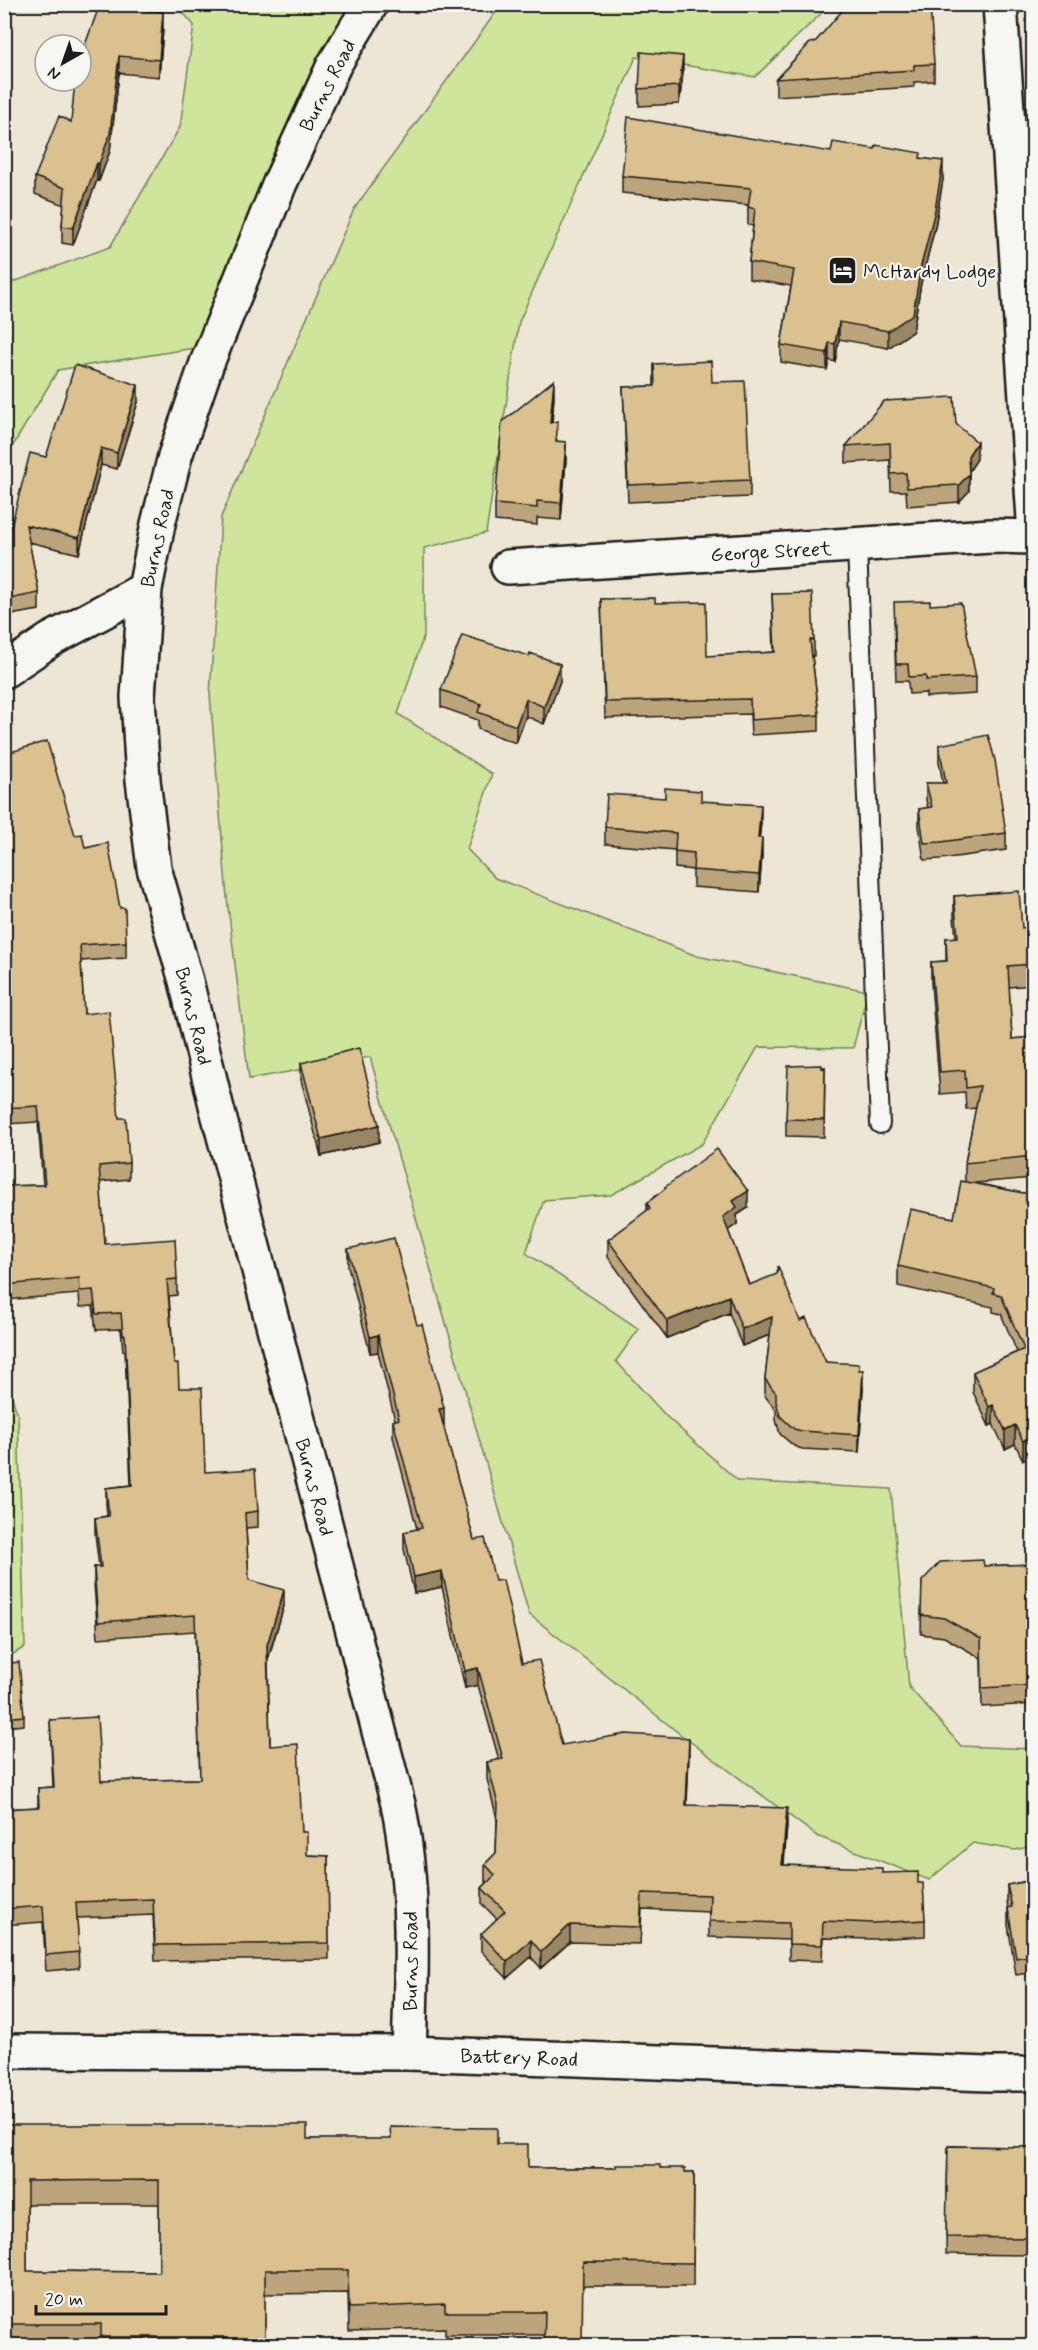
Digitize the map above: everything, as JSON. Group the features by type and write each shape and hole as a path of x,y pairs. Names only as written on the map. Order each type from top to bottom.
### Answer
{"street":[{"name":"Burns Road","path":"371,4 333,65 280,183 207,363 175,456 145,589 138,697 143,780 154,868 186,981 216,1105 400,1813 407,1849 410,1890 409,2053"},
{"path":"1000,4 1034,519"},
{"name":"George Street","path":"508,567 991,536 1034,537"},
{"path":"4,671 50,640 145,589"},
{"name":"Battery Road","path":"4,2051 409,2053 1034,2074"}],"lane":[{"path":"857,546 880,1124"}],"green space":[{"path":"176,5 392,5 358,51 213,345 58,370 5,459 5,285 110,247 180,127 194,25"},
{"path":"501,5 830,5 755,77 636,57 519,322 486,533 424,548 424,635 398,714 492,774 467,849 495,878 697,956 868,991 853,1048 758,1047 702,1144 611,1195 544,1200 526,1253 639,1329 616,1361 666,1416 738,1481 891,1489 909,1687 961,1746 1033,1749 1033,1846 1015,1850 973,1843 929,1880 817,1836 680,1734 529,1614 370,1057 249,1079 227,898 210,694 221,517 354,209"},
{"path":"5,1375 18,1416 25,1647 5,1659"}],"building":[{"path":"100,4 124,4 124,8 163,12 159,60 119,56 110,134 73,228 62,226 65,188 35,177 59,116 71,122 74,93 93,93 93,33 89,33"},
{"path":"848,4 930,4 934,64 914,65 914,70 776,79 810,43 815,42"},
{"path":"641,52 683,56 679,86 639,89"},
{"name":"McHardy Lodge","path":"628,117 831,152 833,142 875,149 876,145 921,153 920,158 943,161 913,314 888,331 839,322 835,344 829,343 827,353 781,345 794,270 749,262 755,209 748,207 751,188 622,176"},
{"path":"711,361 712,382 745,381 750,480 628,485 623,387 655,386 654,364"},
{"path":"75,365 138,385 117,453 101,448 79,538 26,525 39,593 4,600 4,554 30,453 46,457"},
{"path":"554,380 550,423 558,421 556,441 566,442 561,503 537,501 537,508 495,504 502,422"},
{"path":"954,397 956,424 977,442 968,456 969,474 959,485 907,488 906,473 891,474 890,443 846,446 884,401"},
{"path":"812,593 814,640 810,640 819,715 751,720 750,699 605,702 601,599 655,598 655,603 706,602 707,656 775,652 772,594"},
{"path":"930,601 930,605 961,603 976,677 926,680 926,676 909,677 908,664 896,664 894,602"},
{"path":"462,635 529,656 530,653 560,664 544,707 526,699 516,726 478,712 481,704 441,690"},
{"path":"988,735 995,760 1006,833 924,843 919,809 932,807 926,783 946,783 939,745"},
{"path":"47,741 75,835 82,834 85,848 108,843 120,908 125,908 126,942 80,945 84,1014 109,1011 119,1118 126,1118 129,1163 99,1166 105,1244 175,1239 177,1279 167,1280 174,1364 178,1364 179,1388 202,1388 205,1472 255,1469 258,1511 245,1513 249,1580 284,1590 267,1645 270,1746 298,1744 302,1832 307,1832 307,1855 328,1856 329,1943 155,1945 153,1899 76,1902 79,1952 46,1955 43,1906 4,1909 4,1809 39,1807 38,1788 54,1787 50,1720 97,1717 101,1781 200,1779 195,1615 98,1622 94,1567 101,1567 95,1518 109,1516 106,1488 132,1485 125,1335 123,1335 121,1313 96,1314 93,1290 80,1291 79,1278 4,1285 4,1186 45,1185 38,1106 4,1108 4,828 11,826 4,804 4,754"},
{"path":"665,788 701,791 701,801 761,805 758,838 762,838 759,875 693,870 694,853 675,851 676,833 605,827 607,794 665,798"},
{"path":"1019,891 1022,928 1029,927 1032,964 1008,966 1012,1039 1034,1037 1034,1156 965,1163 980,1086 966,1088 965,1070 940,1072 931,962 947,961 946,938 958,937 954,896"},
{"path":"359,1048 379,1125 321,1139 301,1063"},
{"path":"822,1065 822,1068 825,1067 824,1120 786,1119 788,1066"},
{"path":"717,1149 748,1191 733,1201 737,1207 723,1217 749,1285 777,1274 778,1266 800,1321 806,1318 826,1362 859,1364 859,1370 863,1370 859,1435 802,1431 794,1429 780,1416 776,1393 765,1379 772,1317 742,1329 729,1296 667,1321 608,1240 650,1208 647,1203 665,1187"},
{"path":"961,1181 1034,1195 1034,1436 1023,1441 1015,1425 1005,1430 993,1405 989,1407 973,1372 1024,1349 1001,1295 993,1293 994,1288 898,1266 910,1209 954,1218"},
{"path":"394,1238 417,1325 422,1324 444,1408 439,1409 474,1540 485,1538 495,1581 503,1580 522,1663 539,1660 562,1745 626,1734 689,1738 686,1805 787,1808 782,1865 882,1868 882,1873 918,1872 918,1883 923,1883 925,1920 874,1923 823,1921 822,1945 789,1944 789,1923 709,1921 710,1895 642,1893 640,1927 570,1925 541,1952 531,1940 507,1962 481,1934 505,1911 482,1888 495,1875 485,1864 496,1853 498,1804 487,1762 503,1759 478,1668 465,1671 442,1571 414,1577 404,1532 422,1528 393,1421 399,1419 378,1335 370,1337 348,1249"},
{"path":"983,1560 984,1566 1034,1564 1034,1685 982,1688 981,1639 944,1618 921,1615 922,1581 940,1562"},
{"path":"19,1662 24,1716 4,1718 4,1664"},
{"path":"1034,1880 1034,1955 1016,1958 1008,1908 1012,1907 1007,1885"},
{"path":"4,2125 307,2125 307,2139 391,2139 390,2127 497,2128 497,2144 528,2144 528,2168 616,2168 616,2165 660,2165 660,2168 685,2168 685,2172 694,2172 693,2263 583,2262 582,2346 544,2346 545,2312 445,2312 445,2304 349,2308 348,2270 265,2270 265,2346 223,2346 223,2337 101,2337 101,2324 4,2324","holes":["159,2180 159,2272 27,2271 27,2181"]},
{"path":"948,2146 1034,2147 1034,2238 946,2237"}],"place":[{"name":"McHardy Lodge","path":"842,271"}]}
